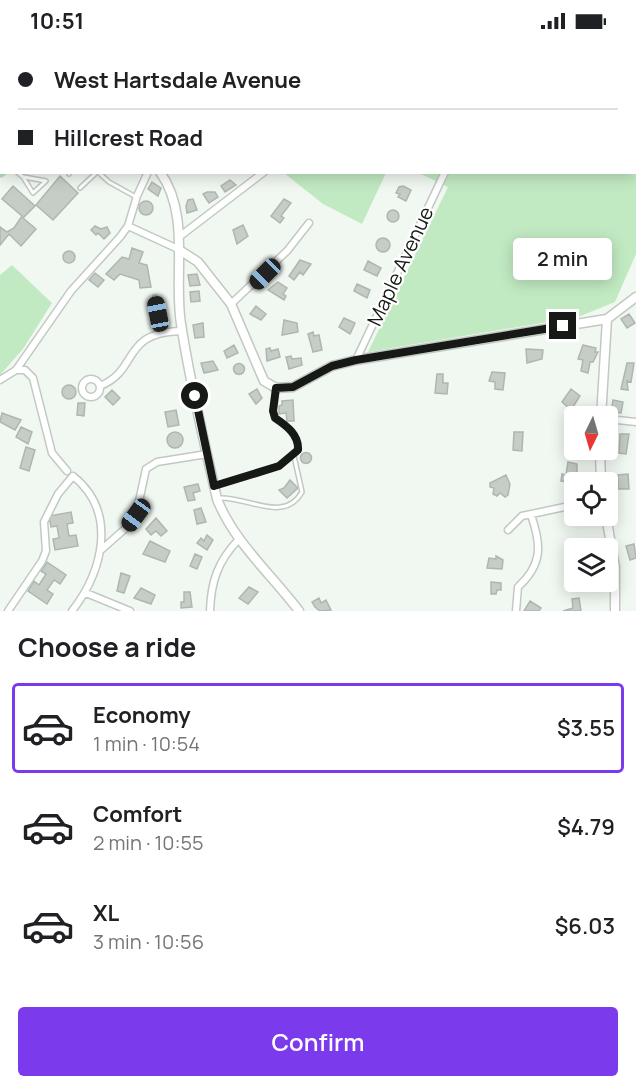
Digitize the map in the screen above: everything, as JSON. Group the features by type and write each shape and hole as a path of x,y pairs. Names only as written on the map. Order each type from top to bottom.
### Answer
{"street":[{"path":"0,380 16,370 71,291 128,226 136,197 147,174"},
{"path":"161,174 173,200 179,237 182,331 217,498 224,517 239,539 299,611"},
{"path":"179,237 261,174"},
{"name":"Maple Avenue","path":"356,360 444,174"},
{"path":"231,304 253,286 287,251 309,223"},
{"path":"128,226 178,249 198,262 231,304 264,381 276,388 293,387 332,366 356,360 607,319 636,297"},
{"path":"602,406 607,319"},
{"path":"100,386 117,374 142,341 162,332 182,331"},
{"path":"16,370 25,370 33,378 52,453 67,471"},
{"path":"618,420 636,422"},
{"path":"101,550 127,527 136,515 146,469 157,462 207,454"},
{"path":"8,611 46,551 44,522 58,494 74,476 84,485 98,507 102,528 101,550 86,593 72,611"},
{"path":"508,530 522,516 564,507"},
{"path":"516,611 518,587 532,574 538,554 536,529 531,515"},
{"path":"608,526 615,567 615,611"},
{"path":"210,611 210,588 217,568 239,539"},
{"path":"86,593 130,611"}],"lane":[{"path":"19,174 33,193 46,182 23,177"},
{"path":"80,188 95,174"},
{"path":"99,174 136,197"},
{"path":"155,297 162,332"},
{"path":"214,486 279,466 294,456 298,450 298,444 288,427 275,418 273,411 276,388"},
{"path":"217,498 235,498 273,508 286,507 298,499 302,492 294,456"}],"green space":[{"path":"285,174 386,174 362,224 323,204"},
{"path":"421,174 636,174 636,254 615,302 578,317 368,352 448,187"},
{"path":"12,265 52,303 23,349 0,375 0,275"}],"building":[{"path":"60,176 78,193 53,220 36,205"},
{"path":"230,180 236,185 225,192 221,186"},
{"path":"152,182 161,188 158,196 148,189"},
{"path":"13,186 35,206 23,218 36,229 21,246 9,234 0,245 0,227 7,232 14,228 22,216 2,199"},
{"path":"403,186 411,190 406,201 398,197 400,194 396,193 399,187"},
{"path":"215,192 218,197 209,203 203,194"},
{"path":"193,199 197,210 187,213 188,200"},
{"path":"284,199 291,203 281,216 284,218 280,223 271,216"},
{"path":"143,201 149,201 153,208 149,215 143,215 139,211 139,205"},
{"path":"395,210 399,216 395,222 391,222 387,214"},
{"path":"243,225 248,236 237,244 233,230"},
{"path":"95,226 101,229 107,227 110,233 104,239 91,230"},
{"path":"380,238 386,238 390,245 386,252 380,252 376,248 376,242"},
{"path":"132,248 143,252 139,263 147,265 151,287 140,288 139,280 120,274 114,280 106,274 122,257 129,259"},
{"path":"71,251 75,257 71,263 67,263 63,255"},
{"path":"300,260 311,264 303,275 300,272 294,280 289,276"},
{"path":"368,261 381,268 377,276 364,270"},
{"path":"95,273 104,280 98,287 89,280"},
{"path":"197,274 200,285 190,286 188,275"},
{"path":"278,282 287,288 283,294 286,296 284,300 268,290"},
{"path":"357,284 370,290 367,298 354,291"},
{"path":"199,291 200,301 191,302 190,292"},
{"path":"256,306 266,314 261,320 250,314"},
{"path":"629,314 635,323 627,328 621,319"},
{"path":"344,318 355,323 350,334 339,327"},
{"path":"284,320 297,323 298,332 282,335"},
{"path":"203,323 204,337 195,338 193,325"},
{"path":"313,332 314,336 319,335 322,350 313,352 308,334"},
{"path":"234,345 238,353 227,358 224,351"},
{"path":"583,345 596,348 595,352 598,352 593,362 590,362 588,373 581,371 583,360 578,359"},
{"path":"270,348 271,351 278,349 280,357 267,361 266,349"},
{"path":"526,349 543,350 542,359 527,363"},
{"path":"291,356 292,359 301,358 302,365 289,369 286,357"},
{"path":"213,361 218,370 204,373 201,363"},
{"path":"239,363 245,369 239,375 233,369"},
{"path":"627,363 634,363 631,382 627,381 628,390 621,389"},
{"path":"492,372 505,373 503,390 495,389 495,382 489,381"},
{"path":"437,374 443,374 443,383 448,383 447,394 435,393"},
{"path":"69,385 74,387 76,392 74,397 69,399 64,397 62,392 64,387"},
{"path":"257,389 262,398 256,404 249,394"},
{"path":"571,389 580,396 574,406 566,406 562,402"},
{"path":"112,390 120,398 113,405 105,397"},
{"path":"293,400 294,421 287,421 286,413 279,414 279,406 282,405 282,401"},
{"path":"613,400 623,402 621,413 618,413 618,406 612,406"},
{"path":"78,403 85,403 84,416 77,415"},
{"path":"176,410 179,425 168,427 165,412"},
{"path":"2,413 21,420 15,430 0,422"},
{"path":"21,427 32,432 28,444 16,437"},
{"path":"172,432 178,432 183,440 181,446 172,448 167,443 167,437"},
{"path":"514,432 523,432 522,451 513,450"},
{"path":"620,434 629,434 626,454 619,453"},
{"path":"26,447 35,450 29,471 20,468"},
{"path":"306,452 312,458 306,464 300,458"},
{"path":"568,462 577,464 577,472 566,472"},
{"path":"628,474 629,489 618,489 618,475"},
{"path":"506,475 510,484 508,495 505,497 500,493 497,496 493,494 494,488 490,487 490,483"},
{"path":"290,480 298,488 287,498 279,490 284,488"},
{"path":"198,484 200,491 193,493 195,500 188,501 184,487"},
{"path":"201,508 206,522 197,524 194,510"},
{"path":"71,512 73,523 67,524 69,536 76,535 78,546 55,550 53,539 59,538 57,526 51,527 49,516"},
{"path":"156,518 167,531 161,536 156,531 151,535 146,529"},
{"path":"207,535 213,540 207,550 197,543 201,538 204,541"},
{"path":"150,541 170,551 165,562 143,554"},
{"path":"634,544 636,558 630,560 626,546"},
{"path":"195,554 202,557 197,569 190,566"},
{"path":"496,556 503,560 502,569 487,568 489,558 496,559"},
{"path":"47,562 66,575 60,584 54,580 47,590 53,594 47,604 28,591 34,581 39,585 46,574 41,571"},
{"path":"121,573 130,576 124,593 117,591"},
{"path":"491,582 501,583 501,590 497,590 496,594 491,594"},
{"path":"249,587 258,592 248,604 239,598"},
{"path":"141,588 155,595 151,604 134,598"},
{"path":"184,592 190,592 192,607 181,608 181,602 184,602"},
{"path":"319,598 321,603 326,600 331,610 320,611 315,607 312,602"},
{"path":"579,598 581,611 563,611 573,608 572,599"},
{"path":"530,601 541,608 539,611 524,611"}],"route":[{"path":"195,396 214,486 279,466 294,456 298,450 298,444 288,427 275,418 273,411 276,388 293,387 322,370 341,363 563,326"}]}
